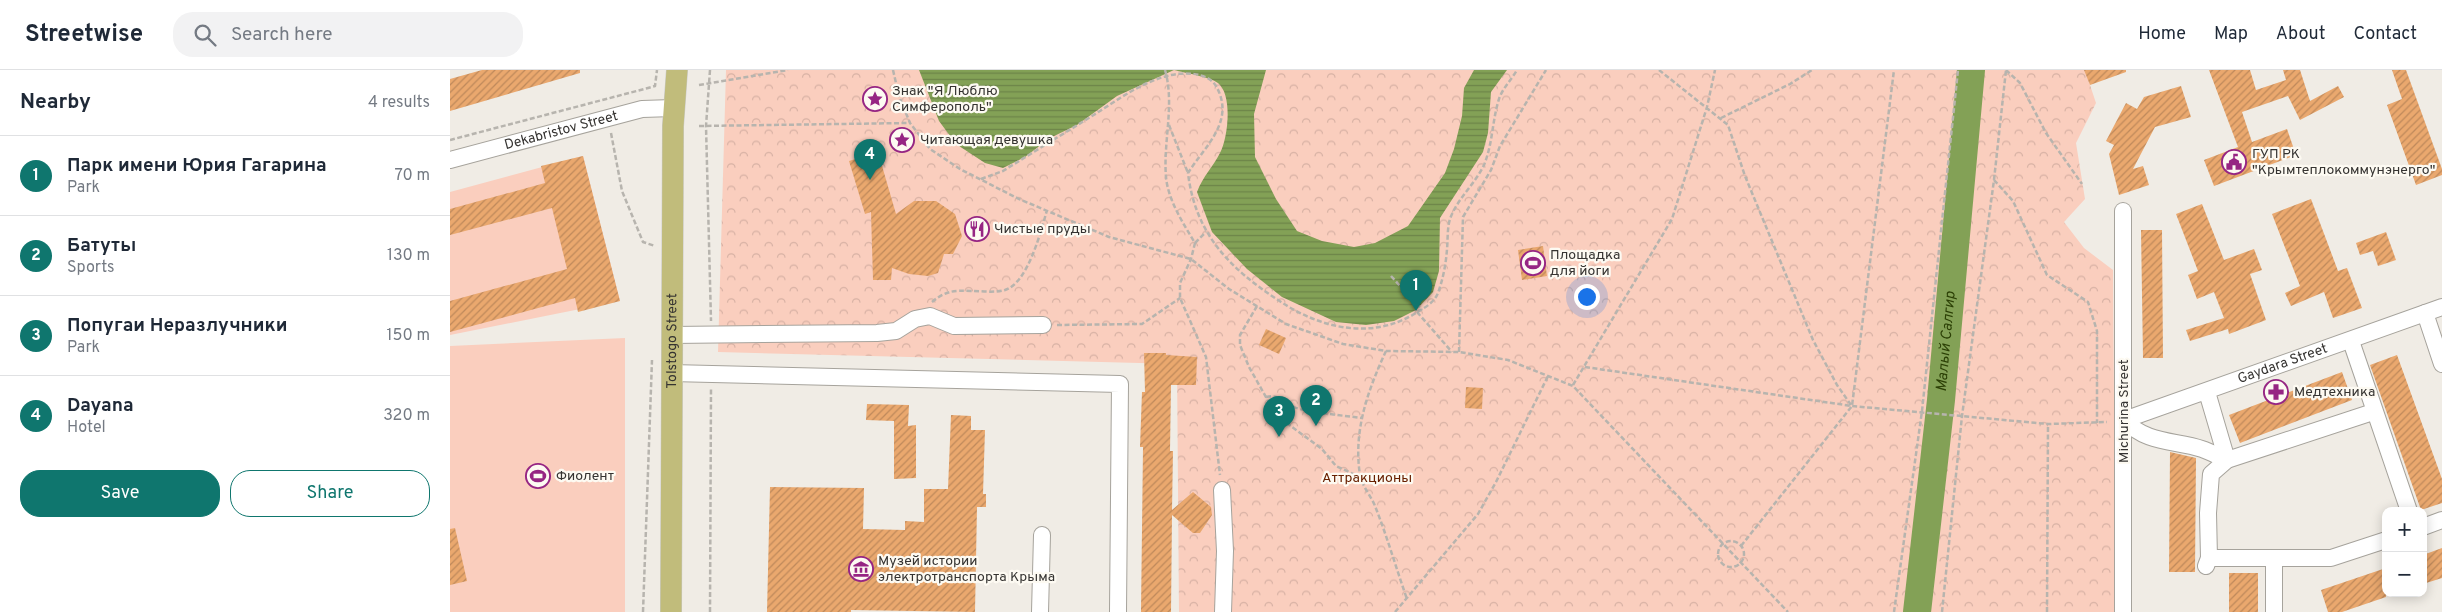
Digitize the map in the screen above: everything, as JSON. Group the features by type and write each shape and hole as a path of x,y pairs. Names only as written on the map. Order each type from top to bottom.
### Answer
{"main road":[{"name":"Tolstogo Street","path":"671,612 673,108 676,70"}],"street":[{"name":"Dekabristov Street","path":"450,160 642,109 673,108"},
{"name":"Michurina Street","path":"2123,210 2123,612"},
{"name":"Gaydara Street","path":"2124,420 2351,341 2442,307"},
{"path":"672,334 878,333 896,331 930,309 954,326 1043,325"},
{"path":"2425,313 2442,364"},
{"path":"2351,341 2373,412 2408,507"},
{"path":"672,373 1120,384 1118,612"},
{"path":"2206,392 2227,460"},
{"path":"2373,412 2227,460 2212,474 2208,513 2207,562 2331,558 2382,541"},
{"path":"2124,420 2135,431 2169,443 2202,449 2227,460"},
{"path":"1222,490 1225,551 1223,612"},
{"path":"2427,526 2442,520"},
{"path":"1040,612 1042,535"},
{"path":"2274,559 2274,612"}],"path":[{"path":"450,140 655,86 657,70"},
{"path":"706,126 710,70"},
{"path":"699,85 788,70"},
{"path":"893,70 899,96 910,123 930,149 960,169 1109,237 1191,260 1229,289 1301,330 1343,344 1386,351 1459,352 1508,360 1573,386 1788,612"},
{"path":"1168,123 1188,173 1190,194 1206,232 1233,266 1261,289 1308,318 1336,328 1374,328 1394,324 1422,310 1437,296 1444,274 1448,225 1452,212 1484,166 1492,142 1500,98 1517,70"},
{"path":"1459,352 1463,217 1491,170 1500,146 1546,70"},
{"path":"1659,70 1728,125 1745,176 1813,340 1837,385 1852,406"},
{"path":"1573,386 1672,219 1707,107 1715,70"},
{"path":"1720,118 1790,84 1812,70"},
{"path":"1741,546 1852,406 1894,70"},
{"path":"1894,612 1923,412 1958,70"},
{"path":"1942,612 1962,416 1994,180 2006,70"},
{"path":"2006,70 2020,83 2046,133 2082,184"},
{"path":"1165,71 1170,101 1166,178 1177,212 1194,243"},
{"path":"980,179 1003,171 1132,91 1166,76 1192,73 1202,76 1216,87 1223,105 1218,130 1188,173"},
{"path":"699,126 910,123"},
{"path":"610,129 622,190 643,242 657,246"},
{"path":"1994,180 2013,201 2047,275 2088,302 2097,331 2097,423"},
{"path":"930,309 943,292 994,292 1011,287 1022,275 1029,262 1047,210"},
{"path":"1206,232 1194,243 1191,260 1180,283 1180,298 1206,357 1222,490"},
{"path":"1391,276 1422,310"},
{"path":"1043,325 1142,324 1180,298"},
{"path":"1257,306 1240,335 1240,345 1266,397 1284,421 1322,449 1336,466 1360,477"},
{"path":"1417,312 1452,352"},
{"path":"1386,351 1369,388 1362,418 1358,444 1360,477 1375,504 1407,600"},
{"path":"643,612 652,355"},
{"path":"1585,367 1852,406 2048,424 2097,423 2124,420"},
{"path":"1395,612 1478,514 1496,482 1548,376"},
{"path":"1266,397 1279,397 1295,408 1362,418"},
{"path":"2048,424 2048,612"},
{"path":"1733,542 1741,546 1744,553 1741,563 1733,567 1722,562 1719,555 1723,545 1733,542"}],"green space":[{"name":"Аттракционы","path":"726,70 2085,70 2096,103 2076,143 2085,199 2064,222 2084,248 2113,270 2114,405 2117,445 2115,612 1179,612 1177,364 718,352"},
{"path":"583,156 620,301 450,335 450,192"},
{"name":"Фиолент","path":"625,338 625,612 450,612 450,346"}],"shaded area":[{"path":"919,70 1174,70 1117,96 1077,125 1050,138 1025,157 1003,168 985,163 956,144 939,121"},
{"path":"1174,70 1266,70 1254,114 1255,157 1276,199 1297,231 1322,241 1354,247 1375,243 1408,226 1445,173 1454,149 1462,116 1464,88 1474,70 1507,70 1491,92 1488,133 1483,152 1440,218 1439,271 1433,292 1416,310 1394,321 1366,325 1336,322 1282,297 1247,269 1212,232 1197,192 1223,146 1228,117 1226,97 1218,83 1203,77"}],"building":[{"path":"482,70 580,70 580,73 450,111 450,79"},
{"path":"2084,70 2126,70 2126,72 2090,85"},
{"path":"2209,70 2250,70 2256,90 2286,80 2283,70 2300,70 2310,101 2338,86 2344,97 2300,120 2288,96 2242,112 2252,142 2287,129 2296,155 2214,186 2204,160 2238,147"},
{"path":"2392,70 2406,70 2442,169 2442,175 2416,185 2387,105 2402,99"},
{"path":"2181,86 2191,117 2155,127 2133,169 2143,166 2149,185 2119,195 2109,154 2114,145 2106,141 2126,103 2137,109 2144,97"},
{"path":"878,152 896,214 914,201 936,201 955,214 962,236 953,254 944,254 938,273 928,276 909,274 892,268 891,280 873,280 871,212 865,214 849,161"},
{"path":"583,156 620,301 578,312 575,298 450,332 450,301 567,269 552,208 450,235 450,209 545,183 541,166"},
{"path":"2311,199 2338,271 2347,268 2362,308 2333,318 2324,292 2291,306 2285,293 2300,286 2272,214"},
{"path":"2202,204 2224,260 2254,249 2262,270 2250,274 2266,320 2229,334 2228,329 2190,341 2186,330 2224,318 2214,292 2197,299 2188,275 2198,271 2176,214"},
{"path":"2141,230 2162,230 2163,358 2143,358"},
{"path":"2386,232 2396,260 2378,266 2373,251 2360,255 2356,243"},
{"name":"Площадка для йоги","path":"1543,246 1547,276 1522,280 1518,250"},
{"path":"1266,329 1286,338 1279,354 1259,345"},
{"path":"1144,353 1166,353 1166,355 1197,357 1196,385 1171,385 1170,451 1173,451 1172,510 1193,492 1211,507 1212,515 1200,533 1193,533 1172,515 1171,612 1141,612 1143,447 1140,447 1142,392 1145,392"},
{"path":"2397,355 2442,479 2442,503 2427,508 2420,507 2370,365"},
{"path":"2342,372 2352,400 2240,443 2229,415"},
{"path":"1466,387 1483,388 1482,409 1465,408"},
{"path":"867,404 909,405 908,426 916,425 916,478 894,479 894,421 866,420"},
{"path":"951,415 971,416 971,430 985,430 983,494 986,494 986,507 977,507 975,612 851,610 851,612 767,612 770,487 864,488 863,529 905,530 905,521 924,522 924,489 948,489"},
{"path":"2170,452 2196,458 2195,572 2169,572"},
{"path":"455,528 467,581 450,585 450,529"},
{"path":"2442,548 2442,578 2427,583 2427,554"},
{"path":"2382,569 2382,597 2386,597 2342,612 2328,612 2321,590"},
{"path":"2229,573 2258,573 2258,612 2229,612"}],"waterway":[{"name":"Малый Салгир","path":"1917,612 1941,400 1971,70"}],"place":[{"name":"Знак \"Я Люблю Симферополь\"","path":"875,99"},
{"name":"Читающая девушка","path":"902,140"},
{"name":"ГУП РК \"Крымтеплокоммунэнерго\"","path":"2234,162"},
{"name":"Dayana","path":"870,180"},
{"name":"Чистые пруды","path":"977,229"},
{"name":"Площадка для йоги","path":"1533,263"},
{"name":"Парк имени Юрия Гагарина","path":"1416,311"},
{"name":"Медтехника","path":"2276,392"},
{"name":"Батуты","path":"1316,426"},
{"name":"Попугаи Неразлучники","path":"1279,437"},
{"name":"Фиолент","path":"538,476"},
{"name":"Музей истории электротранспорта Крыма","path":"861,569"}]}
